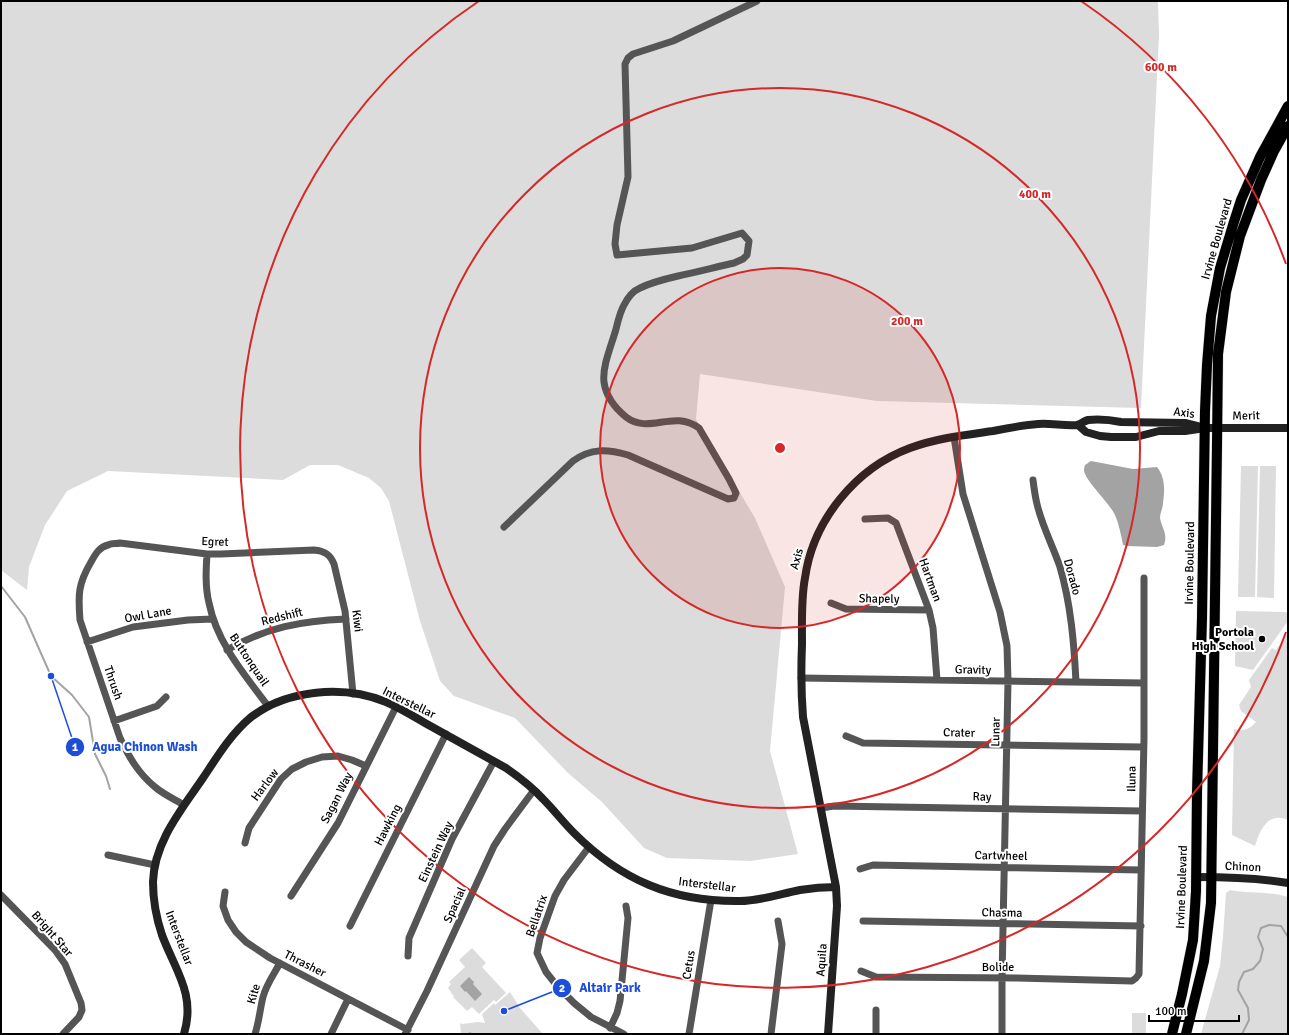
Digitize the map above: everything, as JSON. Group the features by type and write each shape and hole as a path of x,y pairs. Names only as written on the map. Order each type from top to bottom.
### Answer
{"main road":[{"name":"Irvine Boulevard","path":"1172,1034 1193,940 1197,877 1196,792 1202,618 1206,365 1209,337 1220,268 1233,225 1249,181 1274,130 1288,106"},
{"name":"Irvine Boulevard","path":"1186,1034 1204,961 1212,878 1218,354 1226,292 1242,228 1255,193 1274,151 1288,126"}],"street":[{"path":"504,527 573,461 589,452 611,450 628,455 728,499 734,498 736,493 730,479 699,428 684,420 648,424 638,423 628,419 616,409 608,397 604,382 604,370 622,307 632,294 639,288 655,282 734,263 743,259 747,255 749,245 749,242 742,233 692,248 618,256 616,244 617,225 628,177 625,64 628,58 634,54 673,41 757,1"},
{"name":"Axis","path":"836,887 803,717 801,678 804,578 812,547 819,531 827,517 846,492 883,461 916,446 954,437 1038,424 1078,425 1086,420 1185,423 1205,428"},
{"path":"1120,437 1121,422"},
{"name":"Axis","path":"1078,425 1084,431 1100,436 1120,437 1136,436 1159,431 1185,431 1205,428"},
{"name":"Merit","path":"1205,428 1288,428"},
{"name":"Lunar","path":"954,437 963,494 1000,612 1007,646 1008,681 1002,1034"},
{"name":"Dorado","path":"1033,480 1037,504 1066,591 1072,628 1076,682"},
{"name":"Hartman","path":"865,519 888,518 896,523 929,610 933,628 937,680"},
{"name":"Egret","path":"101,548 108,544 120,543 207,554 314,550 323,551 327,554"},
{"name":"Thrush","path":"101,548 95,554 84,573 80,585 78,601 80,620 87,642 114,721 128,756 140,773 156,788 184,806"},
{"name":"Buttonquail","path":"207,554 207,586 209,603 216,626 233,660 268,706"},
{"name":"Kiwi","path":"327,554 332,558 334,564 346,619 353,694"},
{"name":"Iluna","path":"1136,978 1139,974 1141,926 1144,578"},
{"name":"Shapely","path":"831,603 846,609 929,610"},
{"name":"Owl Lane","path":"87,642 133,627 188,620 214,619"},
{"name":"Redshift","path":"227,650 259,634 274,629 318,620 346,619"},
{"name":"Gravity","path":"801,678 1144,683"},
{"name":"Interstellar","path":"184,1034 189,1011 181,978 162,936 156,918 153,887 155,865 168,829 234,733 250,718 268,706 288,698 323,693 353,694 387,702 511,771 543,798 573,832 589,847 632,878 648,885 685,896 711,900 742,901 759,899 800,890 836,887"},
{"path":"114,721 157,706 166,697"},
{"name":"Sagan Way","path":"291,896 338,823 396,707"},
{"name":"Hawking","path":"350,926 446,734"},
{"name":"Crater","path":"846,736 863,742 1143,747"},
{"name":"Harlow","path":"245,843 249,828 281,779 292,768 317,759 338,756 366,766"},
{"name":"Einstein Way","path":"408,956 409,938 452,839 494,761"},
{"name":"Spacial","path":"406,1032 427,991 494,846 534,790"},
{"name":"Ray","path":"821,808 834,806 1142,811"},
{"name":"Bellatrix","path":"589,847 564,880 555,896 540,938 537,953 546,972 574,1003 591,1017 624,1034"},
{"path":"108,854 155,865"},
{"name":"Cartwheel","path":"860,869 873,864 1142,870"},
{"name":"Chinon","path":"1197,877 1270,880 1288,883"},
{"name":"Aquila","path":"828,1034 837,906 836,887"},
{"name":"Thrasher","path":"224,892 222,906 228,920 236,932 246,942 280,963 406,1032"},
{"name":"Bright Star","path":"1,895 54,950 65,964 81,1003 82,1010 79,1017 63,1034"},
{"name":"Cetus","path":"689,1034 711,900"},
{"path":"610,1028 617,1013 620,1001 628,918 626,906"},
{"path":"770,1034 782,944 778,921"},
{"name":"Chasma","path":"863,921 1141,926"},
{"name":"Kite","path":"255,1034 258,1027 263,996 280,963"},
{"name":"Bolide","path":"861,971 876,977 1132,981 1136,978"},
{"path":"331,1034 348,999"},
{"path":"876,1010 876,1034"}],"shaded area":[{"path":"1,1 1158,1 1159,35 1141,408 877,401 700,374 696,419 755,518 785,587 770,751 798,854 751,861 667,858 644,848 602,802 568,773 515,718 454,696 440,681 420,621 389,501 381,488 369,478 338,465 310,465 283,480 108,471 67,491 45,525 29,567 27,590 1,570"},
{"path":"1091,461 1133,469 1157,467 1162,475 1164,484 1164,498 1160,518 1165,534 1164,545 1157,547 1123,545 1115,515 1089,481 1084,471 1085,465"},
{"path":"1241,466 1258,466 1255,597 1238,597"},
{"path":"1260,466 1276,466 1274,598 1257,597"},
{"path":"1236,611 1286,612 1288,615 1288,621 1253,670 1235,666"},
{"path":"1288,633 1288,820 1275,818 1270,820 1262,828 1255,846 1232,835 1234,729 1246,729 1256,722 1241,711 1239,705 1251,687 1249,680 1272,648 1276,650"},
{"path":"1230,890 1274,894 1288,897 1288,1034 1201,1034 1220,966 1226,893"},
{"path":"472,948 486,963 482,967 506,993 496,1002 494,1000 479,1014 472,1007 467,1011 453,997 454,996 448,988 451,984 449,982 465,967 459,960"},
{"path":"469,977 482,994 475,1001 460,986"},
{"path":"510,992 520,1008 543,1034 461,1034 460,1023 485,1023 482,1014 494,1003 495,1005"},
{"path":"1132,1013 1146,1013 1146,1034 1132,1034"}],"waterway":[{"path":"1,586 25,617 51,676 72,695 89,717 95,754 106,776 110,789"},
{"path":"1242,1034 1249,1020 1248,1008 1238,990 1239,982 1244,972 1253,969 1260,961 1263,949 1258,937 1261,928 1269,925 1281,926 1288,937"}],"place":[{"name":"Portola High School","path":"1262,639"},
{"name":"Agua Chinon Wash","path":"51,676"},
{"name":"Altair Park","path":"504,1011"}]}
